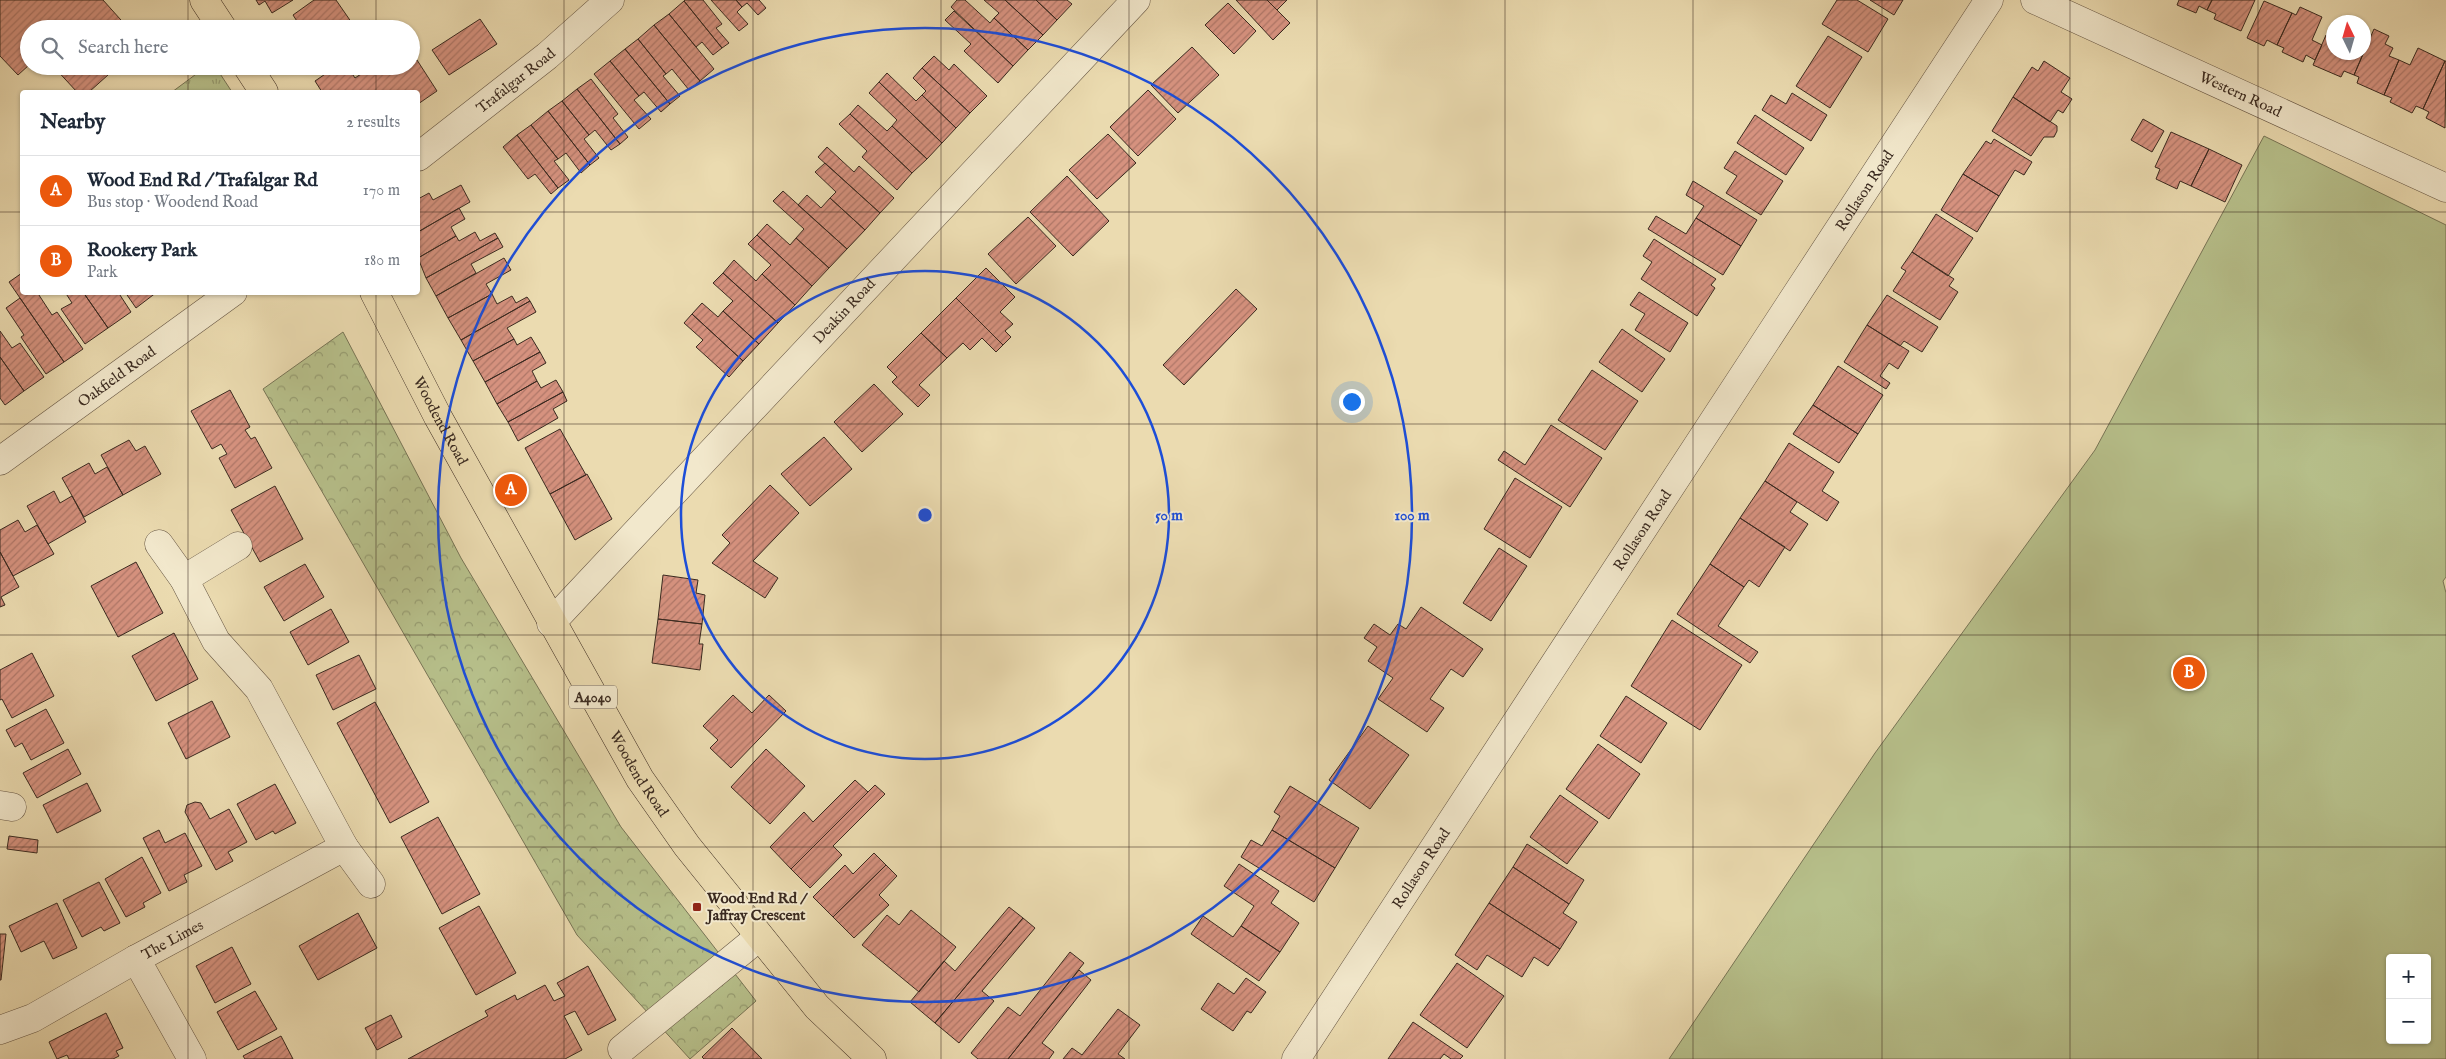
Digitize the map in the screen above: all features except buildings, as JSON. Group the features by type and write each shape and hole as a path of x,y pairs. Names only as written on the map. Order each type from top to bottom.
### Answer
{"main road":[{"path":"204,0 217,20"},
{"path":"253,75 263,90"},
{"name":"Woodend Road","path":"376,295 438,417 551,623 640,779 687,846 759,937 817,1007 872,1059"}],"street":[{"name":"Trafalgar Road","path":"420,155 547,56 610,0"},
{"name":"Deakin Road","path":"551,623 1136,0"},
{"name":"Rollason Road","path":"1296,1059 1989,0"},
{"name":"Western Road","path":"2035,0 2446,188"},
{"name":"Oakfield Road","path":"0,461 229,295"},
{"path":"159,544 184,579 216,641 259,689 344,847 371,884"},
{"path":"184,579 238,546"},
{"name":"The Limes","path":"0,1030 33,1018 136,959 344,847"},
{"path":"622,1049 759,937"},
{"path":"136,959 192,1059"}],"green space":[{"path":"195,75 221,75 231,90 175,90"},
{"path":"2264,136 2446,225 2446,577 2443,581 2446,593 2446,1059 1669,1059 1875,753 2095,450"},
{"path":"343,332 461,558 621,827 756,1001 690,1059 577,935 263,389"}],"place":[{"name":"Wood End Rd / Trafalgar Rd","path":"511,490"},
{"name":"Rookery Park","path":"2189,673"},
{"name":"Wood End Rd / Jaffray Crescent","path":"697,907"}]}
